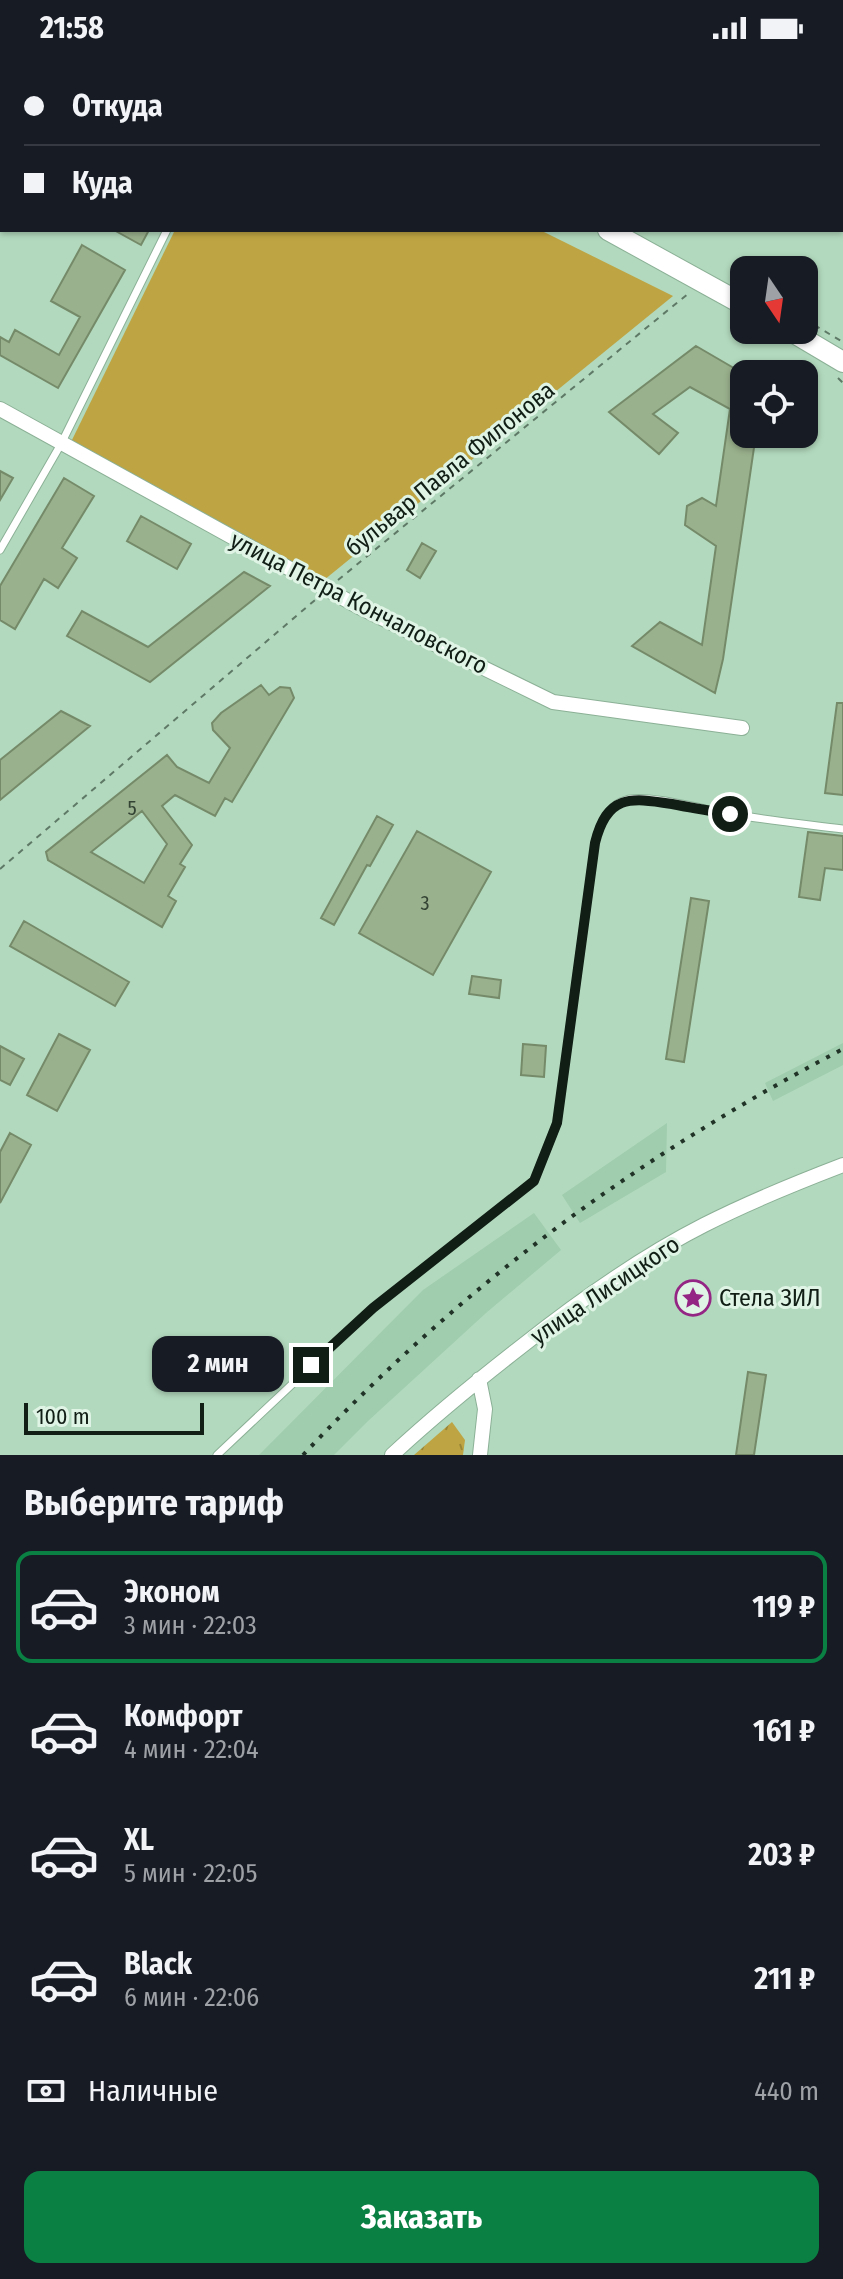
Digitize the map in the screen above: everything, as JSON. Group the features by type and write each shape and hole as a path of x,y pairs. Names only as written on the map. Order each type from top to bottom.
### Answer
{"main road":[{"path":"612,232 730,297"},
{"path":"813,344 843,362"}],"street":[{"name":"улица Петра Кончаловского","path":"0,409 326,590 553,702 742,728"},
{"name":"улица Лисицкого","path":"392,1455 479,1379 583,1299 658,1250 784,1188 843,1165"},
{"path":"479,1379 485,1409 480,1455"}],"lane":[{"path":"0,550 61,444 166,232"},
{"path":"217,1455 373,1308 534,1181 557,1123 595,843 600,822 613,808 625,800 647,800 843,829"}],"path":[{"name":"бульвар Павла Филонова","path":"0,869 326,590 703,282"},
{"path":"818,327 843,342"}],"shaded area":[{"path":"843,1043 843,1065 773,1101 765,1083"},
{"path":"667,1123 666,1172 580,1223 562,1195"},
{"path":"534,1213 561,1250 486,1313 334,1455 259,1455 423,1290"}],"green space":[{"path":"174,232 544,232 673,296 324,580 71,442"},
{"path":"452,1422 465,1440 463,1455 414,1455"}],"building":[{"path":"118,232 148,232 141,245"},
{"path":"82,245 125,270 58,388 0,355 0,337 9,342 15,330 59,355 80,317 51,301"},
{"path":"696,346 730,366 730,409 690,387 653,414 678,433 659,454 609,412"},
{"path":"730,409 730,448 754,448 723,659 715,693 632,646 660,622 702,645 716,546 685,525 687,506 702,498 716,506"},
{"path":"0,471 13,478 0,500"},
{"path":"64,478 94,496 62,548 77,558 58,588 44,579 15,629 0,620 0,586"},
{"path":"141,516 191,544 177,569 127,541"},
{"path":"422,543 436,551 420,578 407,570"},
{"path":"244,572 270,586 150,682 67,636 82,611 148,647"},
{"path":"261,685 269,695 280,687 290,688 294,698 232,802 225,798 215,816 175,795 162,806 192,845 180,864 185,867 168,896 176,901 162,927 48,860 46,852 167,755 177,767 209,783 230,748 213,730 212,723","holes":["142,811 167,844 144,883 91,852"]},
{"path":"837,703 843,703 843,795 825,793"},
{"path":"61,711 90,726 0,800 0,760"},
{"path":"377,816 393,825 334,925 321,918"},
{"path":"417,831 491,872 433,975 359,933"},
{"path":"808,832 843,836 843,870 825,868 820,900 799,897"},
{"path":"691,898 709,901 684,1062 666,1059"},
{"path":"24,921 129,982 115,1006 10,946"},
{"path":"472,976 501,980 499,998 469,994"},
{"path":"59,1034 90,1050 57,1111 27,1095"},
{"path":"523,1044 546,1046 544,1077 521,1075"},
{"path":"0,1046 24,1059 10,1085 0,1080"},
{"path":"10,1133 31,1145 0,1203 0,1152"},
{"path":"748,1372 766,1375 754,1455 736,1455"}],"railway":[{"path":"303,1455 426,1335 555,1229 694,1134 843,1049"}],"place":[{"name":"Стела ЗИЛ","path":"693,1298"}],"route":[{"path":"311,1365 373,1308 534,1181 557,1123 600,822 625,800 647,800 730,814"}]}
